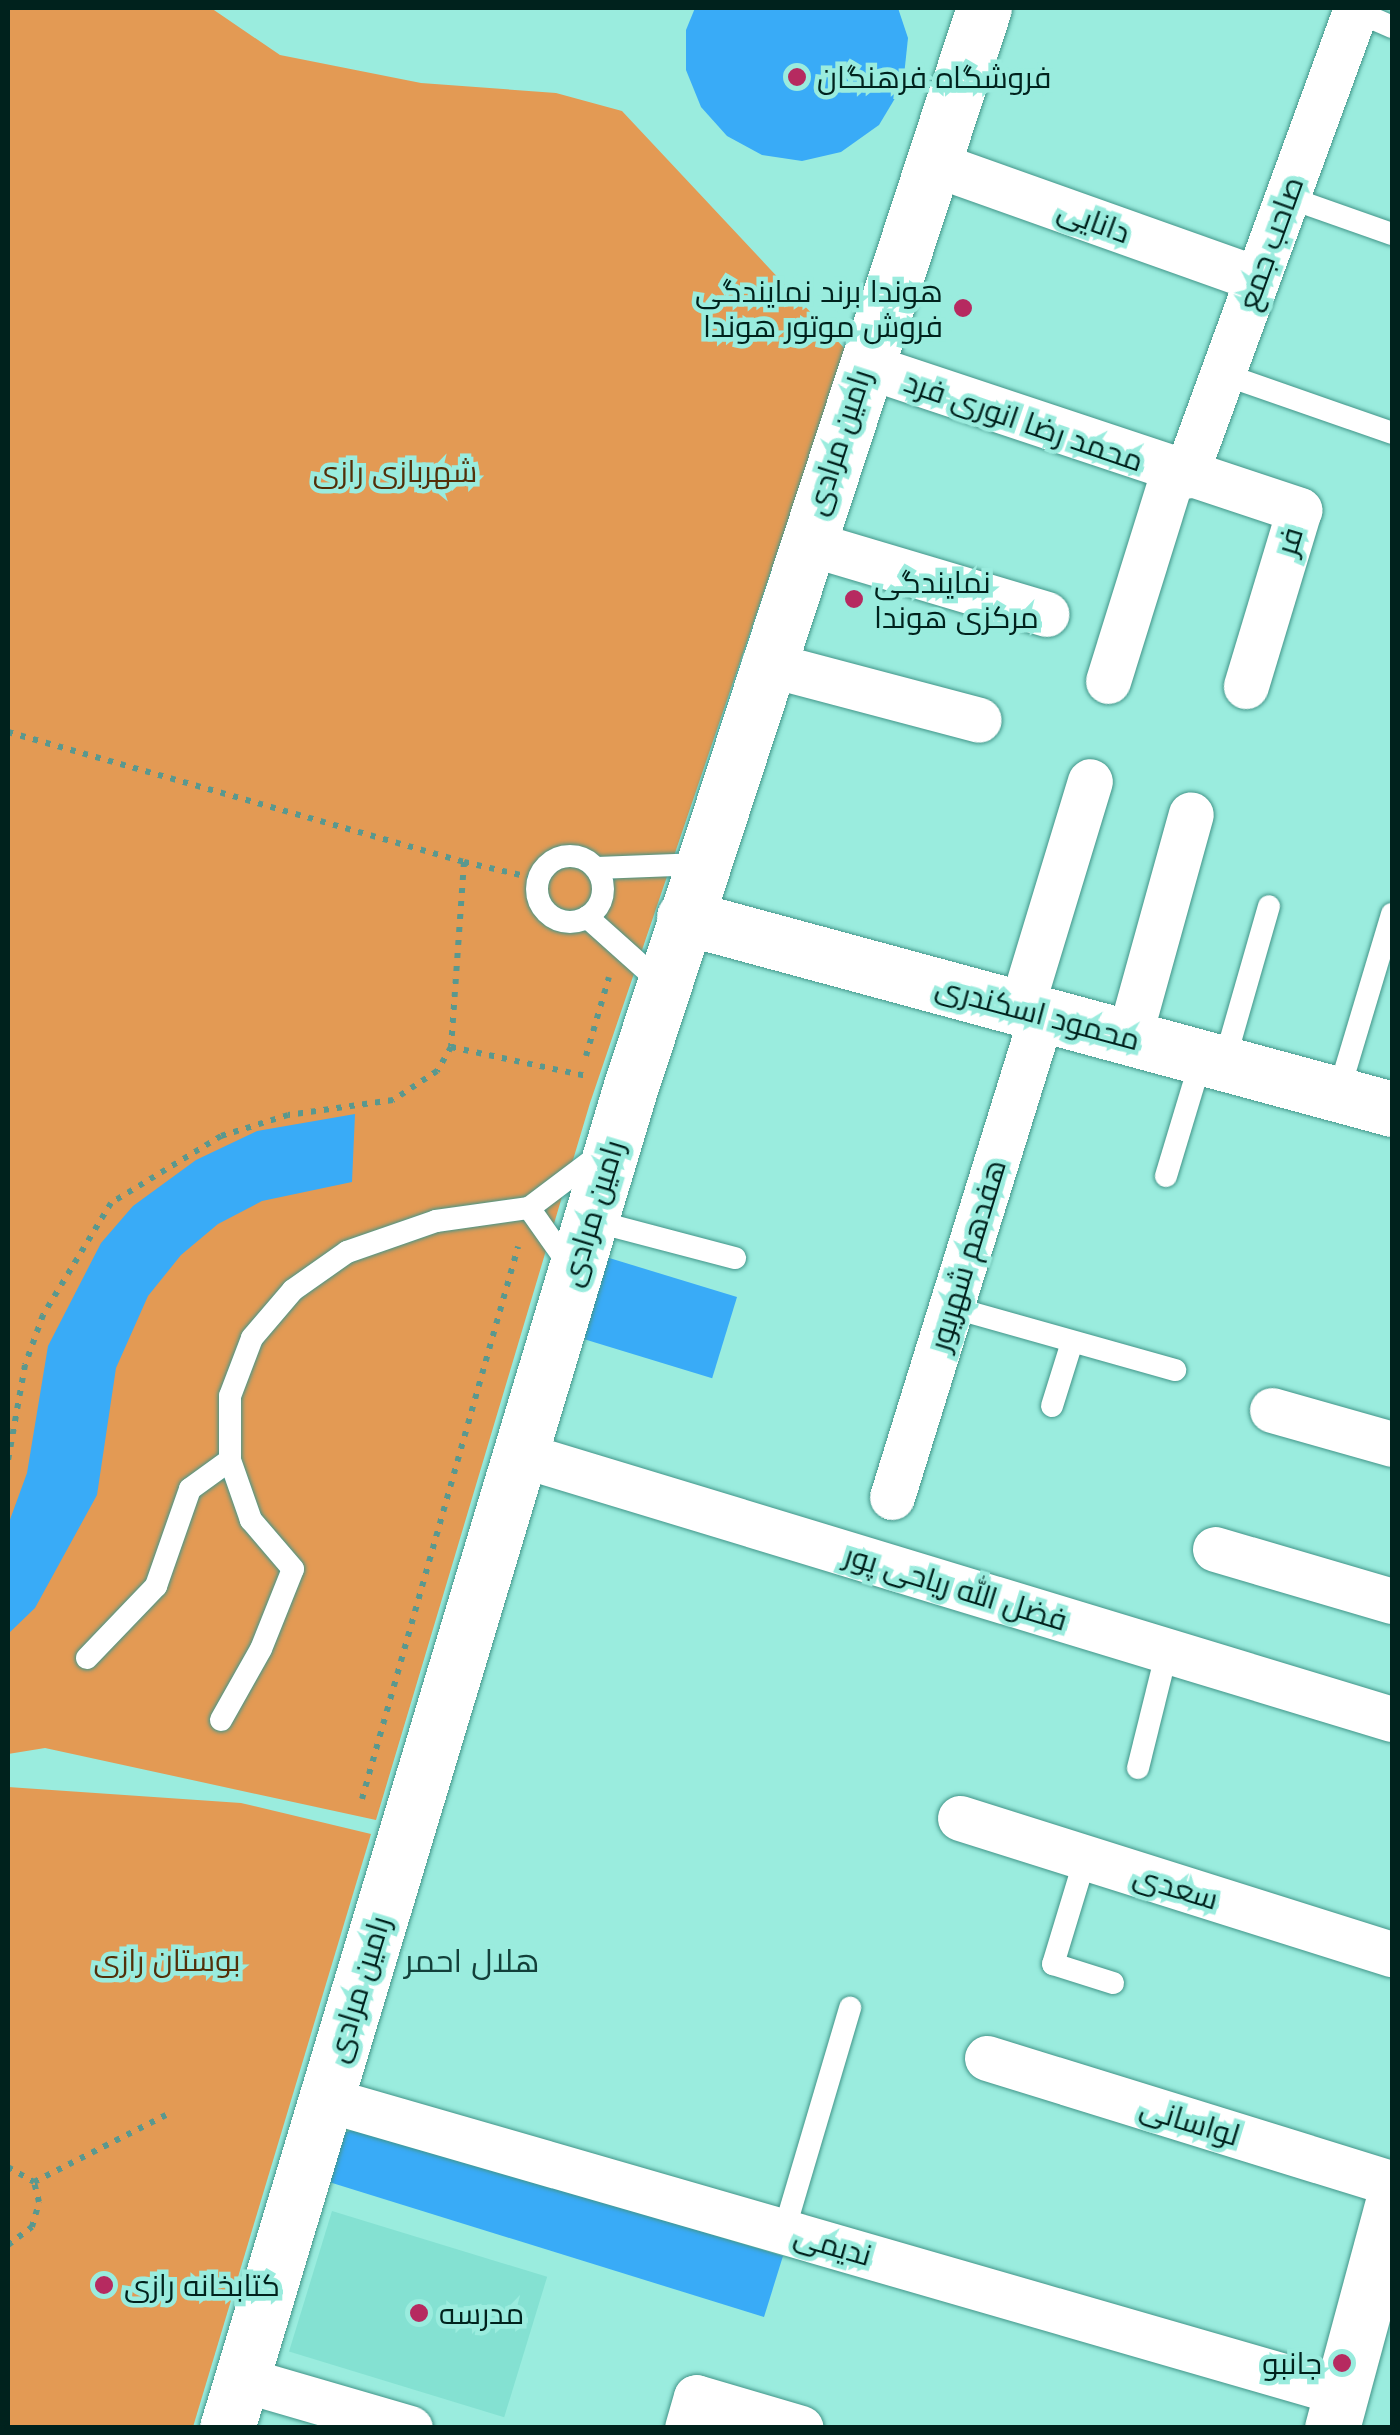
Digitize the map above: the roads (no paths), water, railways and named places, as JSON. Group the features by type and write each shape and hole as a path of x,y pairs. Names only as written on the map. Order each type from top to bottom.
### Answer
{"street":[{"name":"رامین مرادی","path":"234,2403 614,1144 606,1080 663,985 764,663 984,8"},
{"name":"صاحب جمع","path":"1108,681 1179,474 1223,374 1287,196 1366,15"},
{"name":"دانایی","path":"932,163 1257,279"},
{"name":"محمد رضا انوری فرد","path":"864,365 1179,474"},
{"name":"فر","path":"1179,474 1299,510 1246,686"},
{"path":"805,542 1046,614"},
{"path":"764,663 979,720"},
{"name":"هفدهم شهریور","path":"892,1497 951,1307 1090,781"},
{"path":"1128,1037 1191,814"},
{"name":"محمود اسکندری","path":"684,917 1392,1109"},
{"path":"1272,1410 1392,1444"},
{"name":"فضل الله ریاحی پور","path":"519,1454 1392,1719"},
{"path":"1215,1550 1392,1601"},
{"name":"سعدی","path":"960,1818 1392,1954"},
{"name":"لواسانی","path":"987,2058 1392,2184"},
{"name":"ندیمی","path":"325,2099 784,2231 1337,2410"},
{"path":"1337,2410 1392,2204"},
{"path":"686,2428 696,2397 800,2428"},
{"path":"234,2403 410,2428"}],"lane":[{"path":"1287,196 1392,234"},
{"path":"1223,374 1392,433"},
{"path":"597,868 603,895 587,917 560,921 549,914 538,879 563,856 597,868 701,864"},
{"path":"1166,1176 1270,906"},
{"path":"1338,1094 1392,914"},
{"path":"587,917 663,985"},
{"path":"221,1720 260,1649 293,1569 252,1520 230,1460 230,1396 252,1338 293,1290 376,1238 436,1220 529,1208 614,1144"},
{"path":"529,1208 574,1272"},
{"path":"590,1220 735,1258"},
{"path":"951,1307 1175,1370"},
{"path":"1052,1406 1072,1342"},
{"path":"87,1658 156,1586 190,1489 230,1460"},
{"path":"1138,1768 1168,1651"},
{"path":"1085,1859 1054,1964 1114,1984"},
{"path":"784,2231 850,2008"}],"place":[{"name":"فروشگاه فرهنگان","path":"797,77"},
{"name":"هوندا برند نمایندگی فروش موتور هوندا","path":"963,308"},
{"name":"نمایندگی مرکزی هوندا","path":"854,599"},
{"name":"کتابخانه رازی","path":"104,2285"},
{"name":"مدرسه","path":"419,2313"},
{"name":"جانبو","path":"1342,2363"}],"district":[{"name":"هلال احمر","path":"472,1961"}],"park label":[{"name":"شهربازی رازی","path":"395,471"},
{"name":"بوستان رازی","path":"167,1960"}]}
